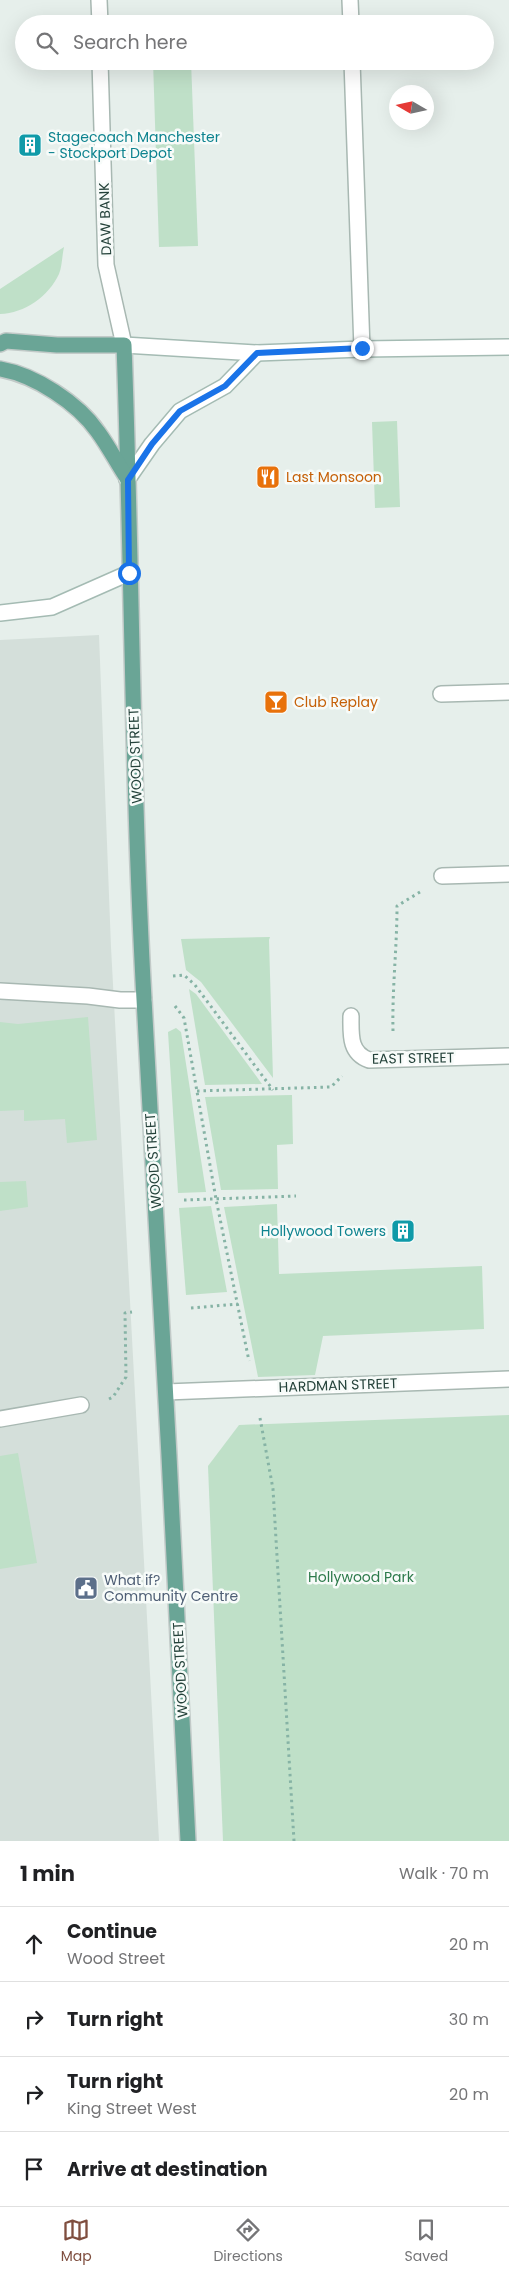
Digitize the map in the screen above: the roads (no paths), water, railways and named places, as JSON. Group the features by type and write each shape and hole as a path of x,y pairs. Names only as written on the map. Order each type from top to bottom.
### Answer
{"main road":[{"path":"0,344 6,340 57,345 124,345"},
{"name":"WOOD STREET","path":"124,345 129,573 144,1004 166,1392 188,1841"},
{"path":"0,369 18,372 61,396 98,431 128,480"}],"street":[{"path":"99,0 100,15"},
{"path":"350,0 351,15"},
{"name":"DAW BANK","path":"100,70 106,265 124,345"},
{"path":"352,70 362,348"},
{"path":"124,345 257,353 362,348 509,346"},
{"path":"128,480 152,444 180,411 225,386 257,353"},
{"path":"0,612 52,607 129,573"},
{"path":"441,694 509,692"},
{"path":"442,876 509,874"},
{"path":"0,991 88,996 144,1004"},
{"name":"EAST STREET","path":"351,1016 352,1043 360,1057 369,1060 509,1056"},
{"name":"HARDMAN STREET","path":"166,1392 254,1387 509,1379"},
{"path":"0,1420 81,1405"}],"place":[{"name":"Stagecoach Manchester - Stockport Depot","path":"30,145"},
{"name":"Last Monsoon","path":"268,477"},
{"name":"Club Replay","path":"276,702"},
{"name":"Hollywood Towers","path":"403,1231"},
{"name":"What if? Community Centre","path":"86,1588"}],"park label":[{"name":"Hollywood Park","path":"361,1577"}]}
